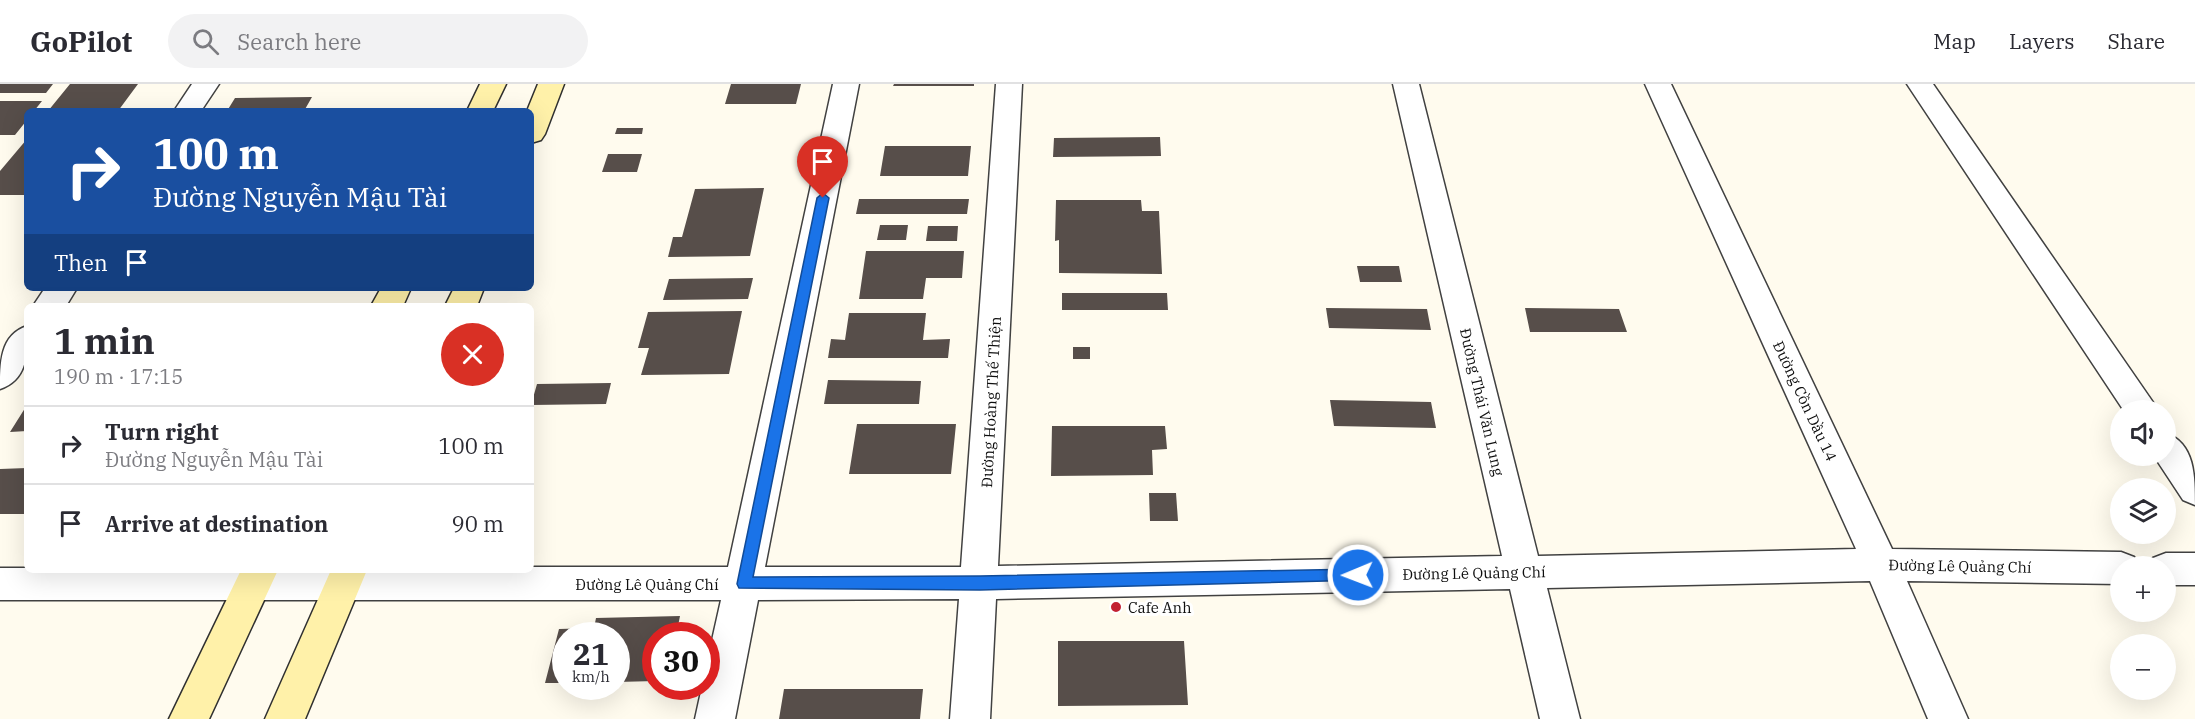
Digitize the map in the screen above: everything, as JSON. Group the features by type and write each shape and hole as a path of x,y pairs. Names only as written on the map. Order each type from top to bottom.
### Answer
{"main road":[{"path":"481,108 493,84"},
{"path":"534,126 551,84"},
{"path":"189,719 257,577"},
{"path":"285,719 346,577"}],"street":[{"path":"189,108 206,84"},
{"path":"715,719 846,84"},
{"name":"Đường Hoàng Thế Thiện","path":"970,719 1009,84"},
{"name":"Đường Thái Văn Lung","path":"1406,84 1560,719"},
{"name":"Đường Cồn Dầu 14","path":"1658,84 1881,565 1948,719"},
{"path":"1920,84 2135,400"},
{"path":"0,376 24,342"},
{"path":"2176,462 2195,490"},
{"name":"Đường Lê Quảng Chí","path":"0,584 257,577 744,584 980,583 1881,565 2110,568"},
{"path":"2176,568 2195,569"}],"building":[{"path":"0,84 53,84 46,93 0,93"},
{"path":"70,84 138,84 120,108 50,108"},
{"path":"731,84 801,84 796,104 725,104"},
{"path":"894,84 974,84 974,86 893,86"},
{"path":"312,97 306,108 229,108 235,98"},
{"path":"0,101 42,101 36,108 24,108 24,124 15,135 0,135"},
{"path":"617,128 643,128 642,134 615,134"},
{"path":"1160,137 1161,156 1053,157 1054,138"},
{"path":"24,143 24,195 0,195 0,171"},
{"path":"885,146 971,146 968,176 880,176"},
{"path":"608,154 642,154 637,172 602,172"},
{"path":"764,188 750,256 668,257 673,237 682,237 695,189"},
{"path":"859,199 969,199 967,214 856,214"},
{"path":"1056,200 1141,200 1142,211 1159,211 1162,274 1059,273 1059,240 1055,241"},
{"path":"880,225 908,225 906,240 877,240"},
{"path":"928,226 958,226 957,241 926,241"},
{"path":"866,251 964,251 962,278 926,278 923,299 859,299"},
{"path":"1357,266 1399,266 1402,282 1360,282"},
{"path":"753,278 748,299 663,300 669,279"},
{"path":"1062,293 1167,293 1168,310 1062,310"},
{"path":"1326,308 1427,309 1431,330 1329,328"},
{"path":"1525,308 1619,309 1627,332 1530,332"},
{"path":"742,311 729,374 641,375 649,348 638,348 648,312"},
{"path":"849,313 926,313 923,340 950,339 948,358 828,358 831,339 845,340"},
{"path":"1073,347 1090,347 1090,359 1073,359"},
{"path":"828,380 921,381 919,404 824,404"},
{"path":"611,383 606,404 534,405 537,384"},
{"path":"1330,400 1431,402 1436,428 1334,426"},
{"path":"24,410 24,431 10,432"},
{"path":"857,424 956,424 951,474 849,474"},
{"path":"1052,426 1165,426 1167,449 1152,450 1153,475 1051,476"},
{"path":"24,468 24,514 0,514 0,469"},
{"path":"1149,493 1176,493 1178,521 1150,521"},
{"path":"680,616 679,622 642,622 642,681 630,682 630,622 595,622 596,618"},
{"path":"1058,641 1184,641 1188,705 1058,706"},
{"path":"552,656 552,683 545,683"},
{"path":"784,689 923,689 920,719 779,719"}],"place":[{"name":"Cafe Anh","path":"1116,607"}],"route":[{"path":"823,198 744,584 980,583 1358,575"}]}
